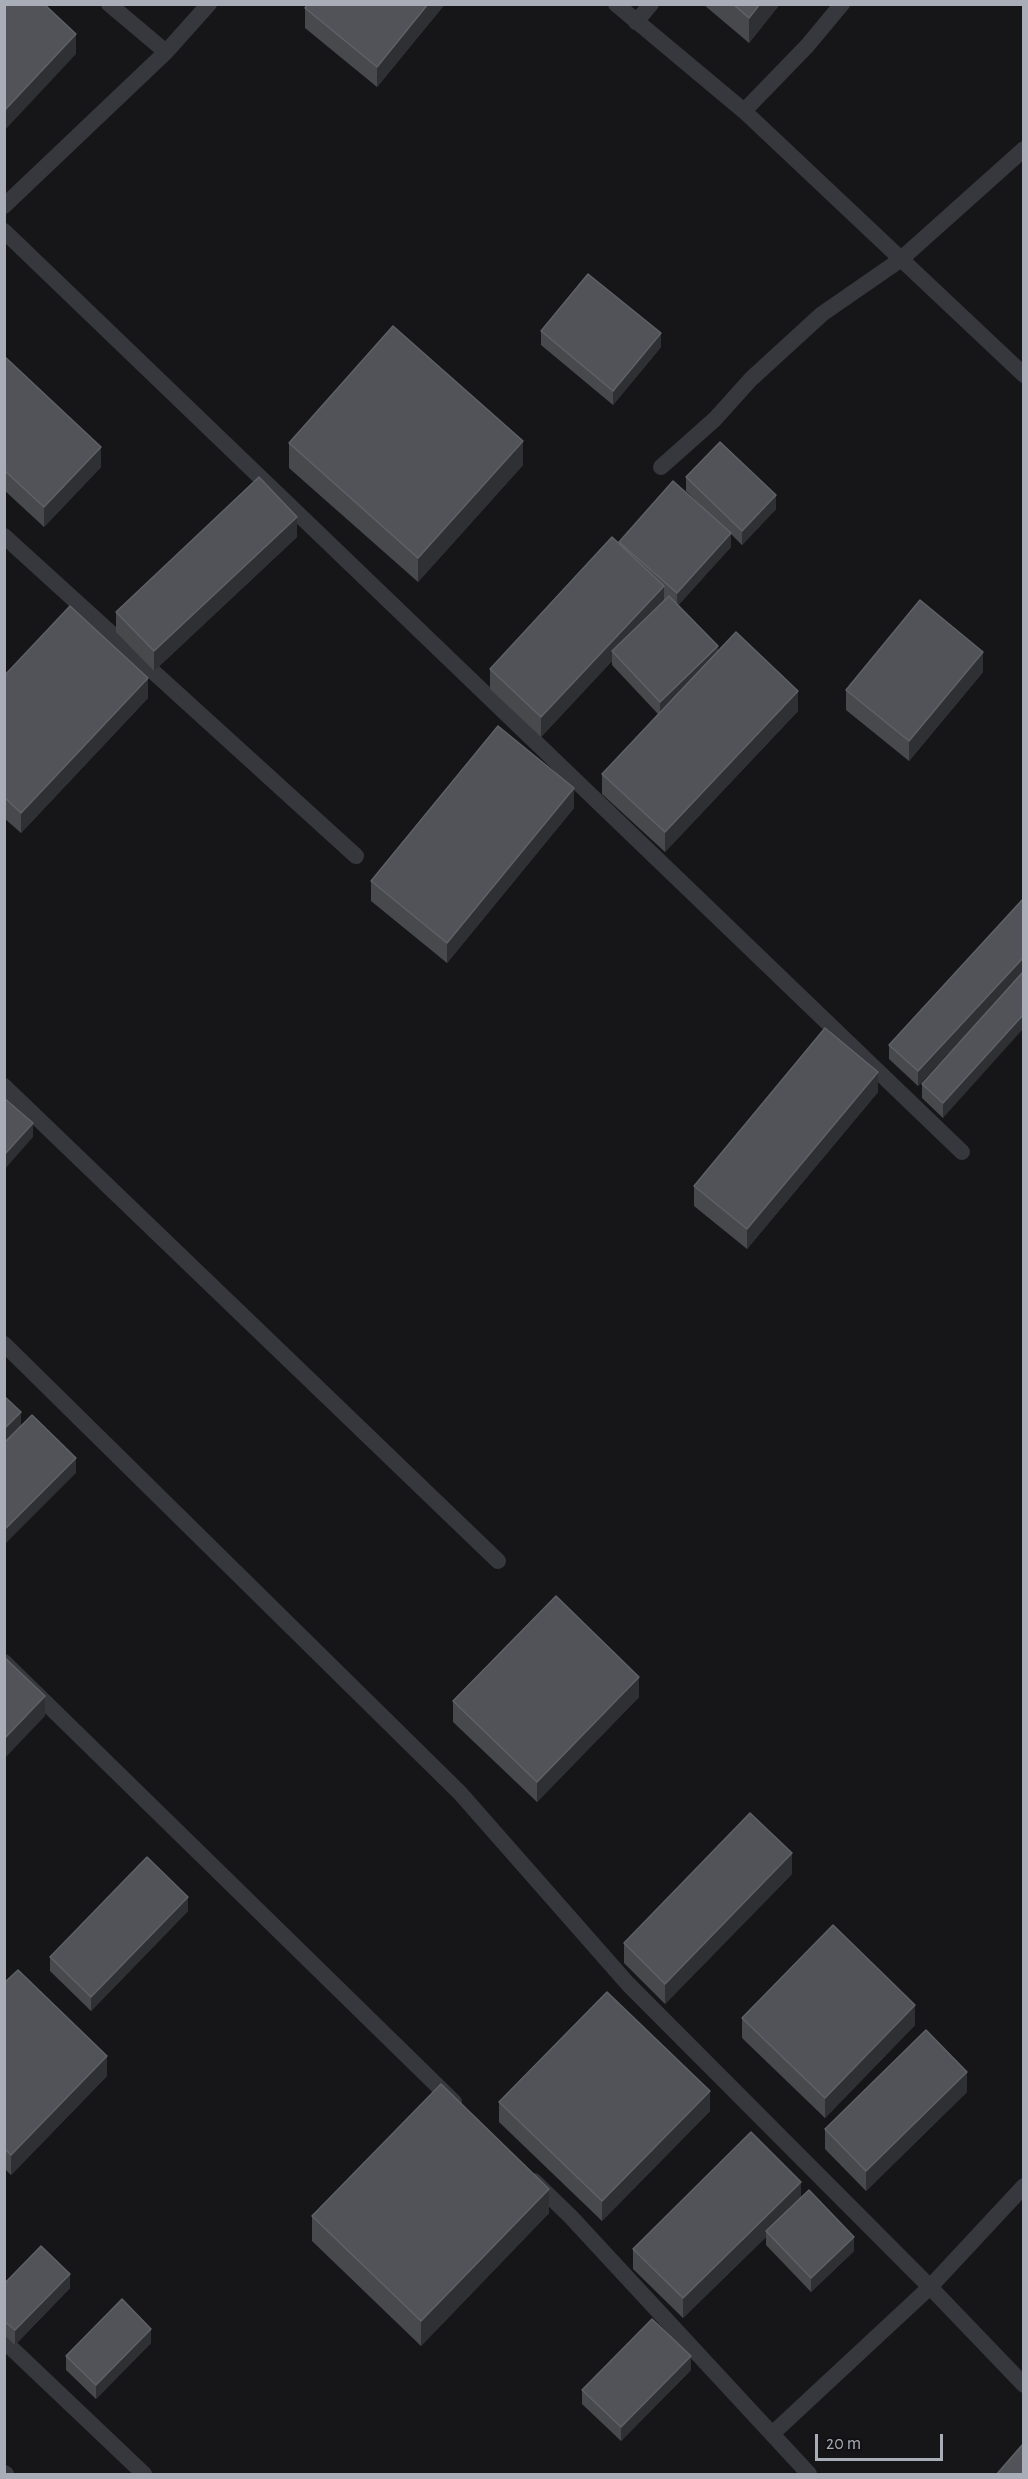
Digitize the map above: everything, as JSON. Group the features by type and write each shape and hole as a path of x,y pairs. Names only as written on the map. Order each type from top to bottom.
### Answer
{"lane":[{"path":"109,4 166,52"},
{"path":"4,206 166,52 210,4"},
{"path":"616,4 744,111 1023,375"},
{"path":"636,22 651,4"},
{"path":"744,111 807,46 842,4"},
{"path":"660,467 716,419 751,379 822,314 900,260 1023,149"},
{"path":"4,231 962,1152"},
{"path":"4,536 356,856"},
{"path":"4,1086 498,1561"},
{"path":"4,1344 460,1793 628,1984 930,2287 1023,2385"},
{"path":"4,1662 470,2118"},
{"path":"520,2167 571,2217 809,2475"},
{"path":"772,2434 930,2287 1023,2186"},
{"path":"4,2341 144,2475"}],"building":[{"path":"4,4 44,4 76,34 4,111"},
{"path":"308,4 428,4 377,67 305,8"},
{"path":"733,4 760,4 749,18"},
{"path":"588,274 661,333 613,391 541,331"},
{"path":"393,326 523,441 418,558 289,443"},
{"path":"4,356 101,447 44,507 4,470"},
{"path":"720,442 776,495 742,531 686,477"},
{"path":"259,477 297,517 154,651 116,612"},
{"path":"673,481 731,533 677,593 619,542"},
{"path":"612,537 664,586 541,717 490,669"},
{"path":"669,596 718,646 660,702 612,651"},
{"path":"920,600 983,652 909,741 846,690"},
{"path":"70,606 148,678 21,813 4,797 4,676"},
{"path":"736,632 798,691 665,832 602,774"},
{"path":"498,726 574,788 447,943 371,881"},
{"path":"1023,899 1023,958 918,1071 889,1045"},
{"path":"1023,972 1023,1015 943,1103 922,1084"},
{"path":"825,1028 878,1072 747,1229 694,1186"},
{"path":"4,1098 33,1123 4,1155"},
{"path":"4,1396 21,1412 4,1429"},
{"path":"32,1415 76,1458 4,1530 4,1443"},
{"path":"556,1596 639,1677 537,1782 453,1701"},
{"path":"4,1657 45,1696 4,1739"},
{"path":"750,1813 792,1853 665,1984 624,1943"},
{"path":"147,1857 188,1897 91,1997 50,1957"},
{"path":"833,1925 915,2005 825,2098 742,2018"},
{"path":"18,1970 107,2056 11,2155 4,2148 4,1983"},
{"path":"607,1992 710,2091 602,2201 499,2102"},
{"path":"926,2030 967,2072 866,2171 825,2129"},
{"path":"441,2084 549,2189 421,2321 312,2216"},
{"path":"751,2132 801,2182 683,2298 633,2249"},
{"path":"809,2190 854,2237 811,2278 766,2231"},
{"path":"41,2246 70,2274 15,2330 4,2321 4,2284"},
{"path":"122,2299 151,2329 96,2385 66,2356"},
{"path":"652,2319 691,2356 621,2427 582,2390"},
{"path":"1023,2444 1023,2475 996,2475"}]}
